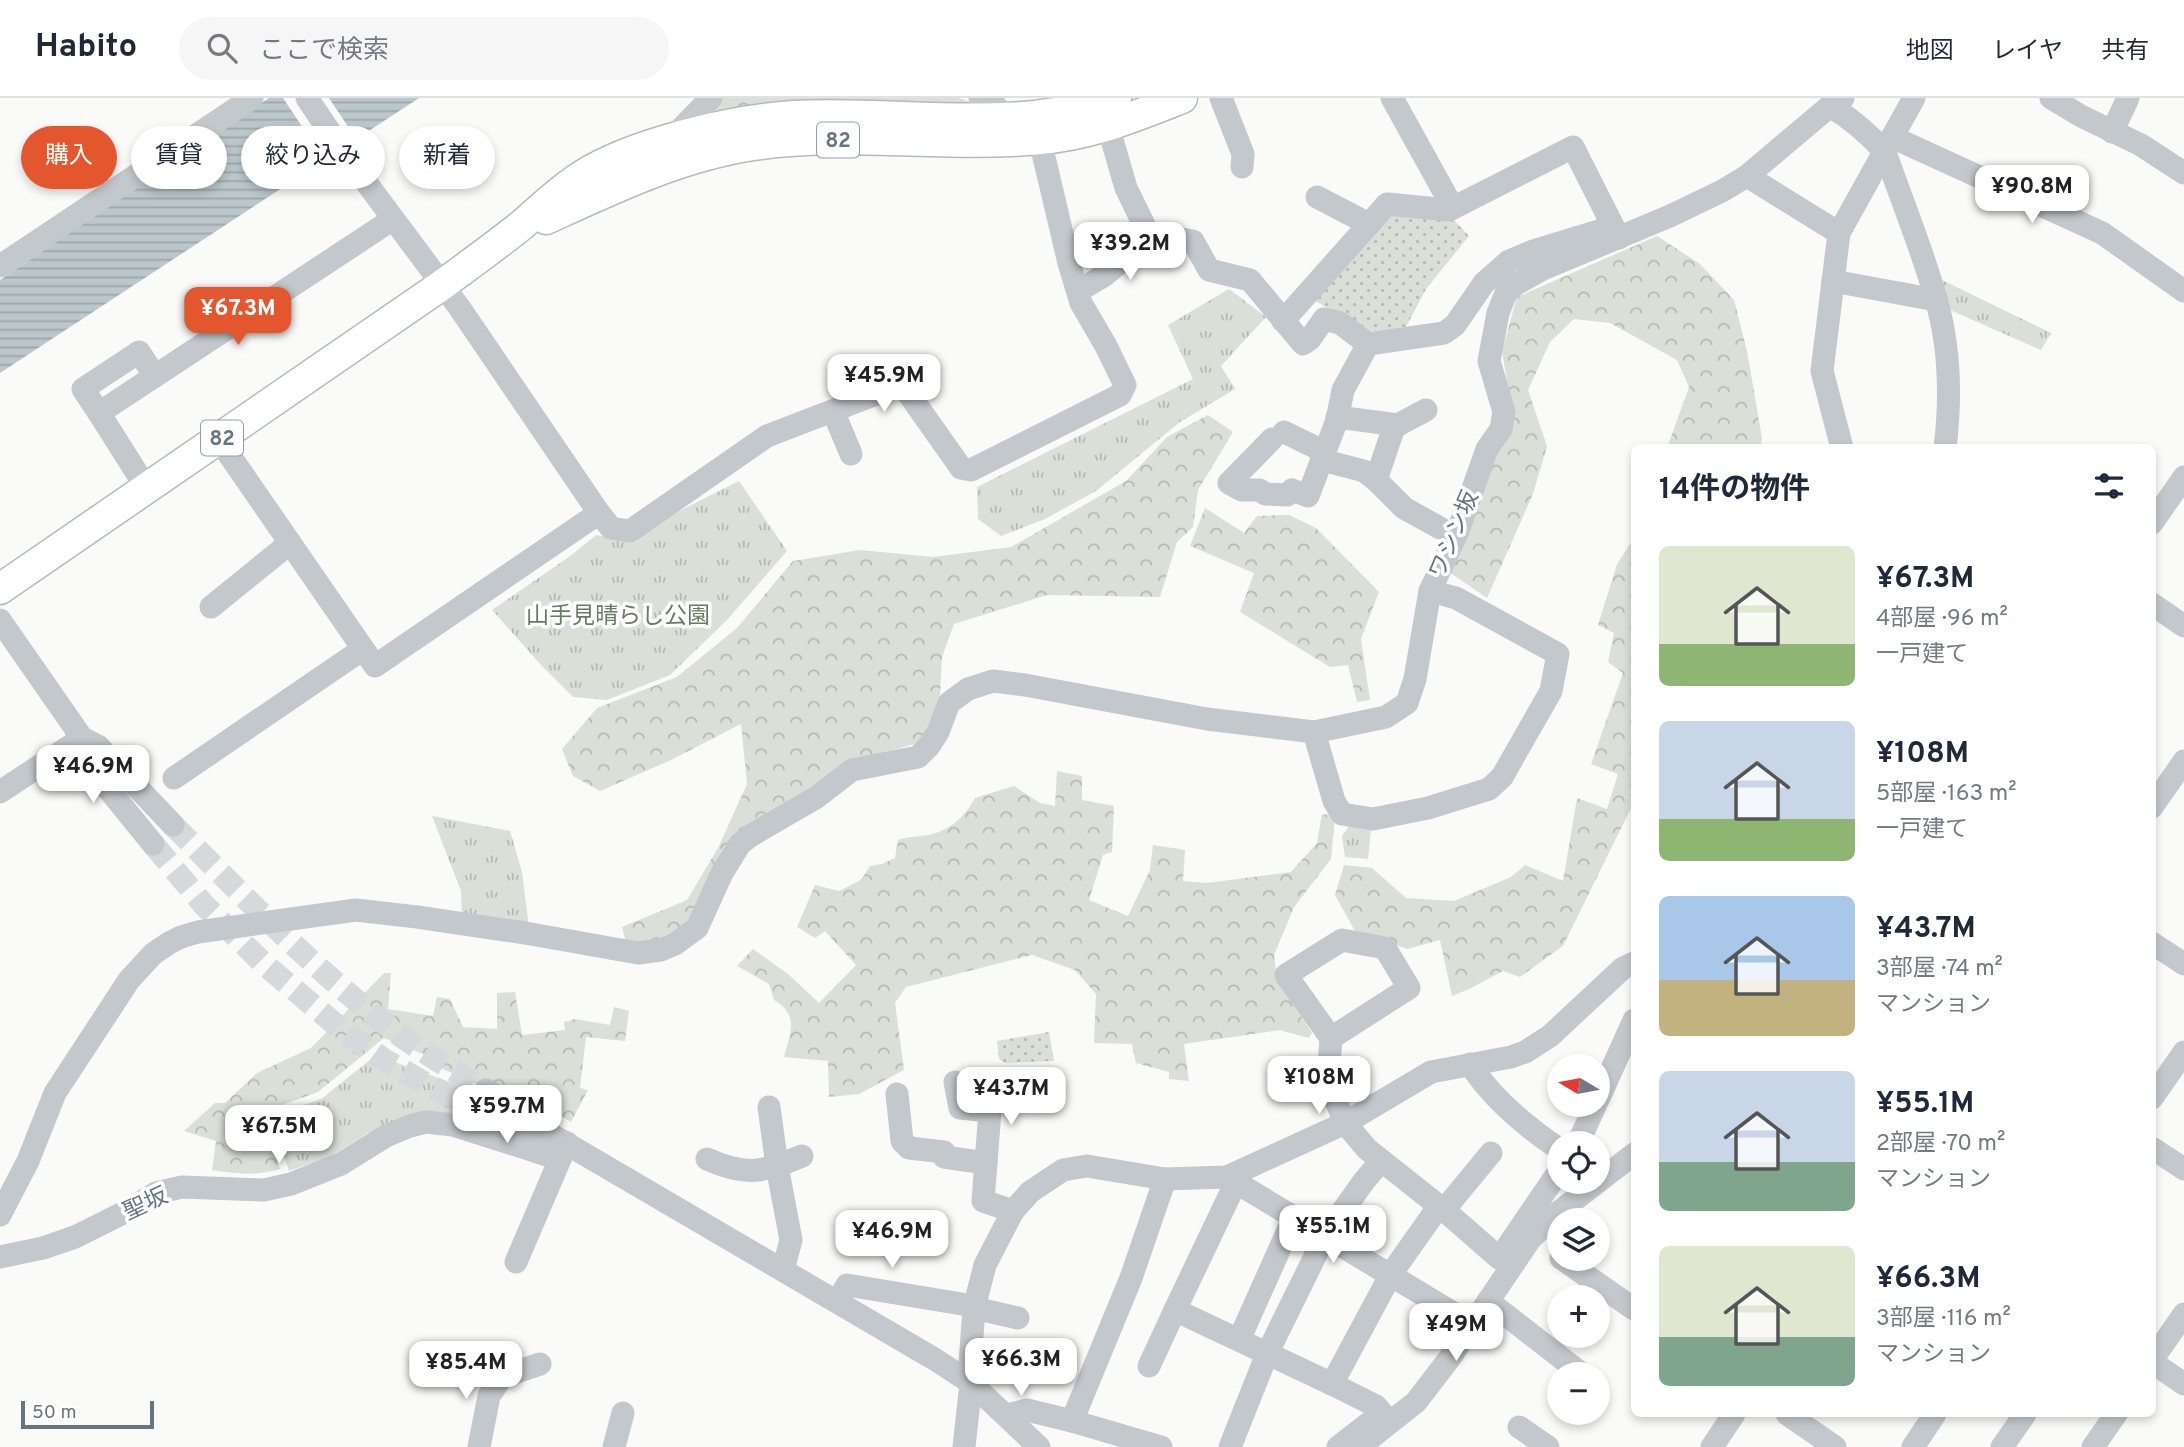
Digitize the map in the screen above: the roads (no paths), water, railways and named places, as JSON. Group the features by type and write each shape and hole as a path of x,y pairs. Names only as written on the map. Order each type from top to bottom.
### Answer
{"main road":[{"name":"82","path":"505,238 639,176 698,156 755,145 822,139 990,142 1040,127 1065,113 1116,98"},
{"name":"82","path":"0,589 442,285 581,176 622,156 672,138 729,125 794,116 1008,118 1040,127 1108,126 1182,98"}],"street":[{"path":"0,266 251,98"},
{"path":"307,98 442,285 599,513 611,527 630,531 767,436 897,386 906,390 961,468 971,470 1120,395 1125,385 1081,303 1069,263 1040,127"},
{"path":"672,138 711,98"},
{"path":"980,98 993,104 1008,118"},
{"path":"1221,98 1244,154 1242,167"},
{"path":"1392,98 1453,208"},
{"path":"1841,444 1822,371 1839,233 1914,98"},
{"path":"2051,98 2141,145 2184,173"},
{"path":"2112,132 2128,98"},
{"path":"1108,126 1131,199 1148,233 1193,241 1209,270 1250,281 1303,344 1310,339 1324,319 1340,323 1368,344 1444,333 1455,325 1484,283 1509,261 1533,251 1616,233 1670,216 1723,191 1747,176 1837,102 1851,119 1870,134 2102,233 2184,290"},
{"path":"1889,144 1936,300 1944,339 1948,380 1945,444"},
{"path":"1283,321 1387,204 1449,210 1573,146 1616,233"},
{"path":"1747,176 1839,233"},
{"path":"1317,197 1369,225"},
{"path":"147,489 99,413 393,219"},
{"name":"ワシン坂","path":"0,1215 28,1161 55,1093 129,980 153,954 181,937 198,932 356,911 407,915 638,953 661,950 675,944 696,928 722,873 740,844 817,797 852,771 918,757 938,732 949,703 961,692 977,684 1003,681 1207,719 1314,732 1386,717 1407,703 1415,678 1430,592 1458,531 1487,449 1501,429 1504,412 1489,361 1498,313 1506,293 1516,284 1616,233"},
{"path":"1078,291 1105,275 1154,234"},
{"path":"1833,281 1936,300"},
{"path":"1368,344 1343,390 1337,417 1323,456 1308,496 1292,491 1286,495 1265,494 1260,490 1242,490 1229,483 1278,436 1323,456 1364,471 1404,508 1440,528"},
{"path":"1376,480 1394,427 1426,410"},
{"path":"833,411 851,454"},
{"path":"1337,417 1398,425"},
{"path":"219,440 374,666 599,513"},
{"path":"2156,517 2184,478"},
{"path":"211,607 290,543"},
{"path":"1314,732 1334,802 1342,814 1373,819 1428,808 1489,789 1502,777 1551,691 1558,654 1456,598 1430,592"},
{"path":"2156,606 2181,617"},
{"path":"0,620 82,738 87,759 153,844"},
{"path":"174,778 363,649"},
{"path":"0,792 82,738"},
{"path":"82,738 98,746 173,825"},
{"path":"2156,801 2184,761"},
{"path":"1331,1038 1409,988 1385,948 1342,940 1286,975 1331,1038 1328,1081 1345,1123 1367,1149 1499,1258"},
{"path":"2156,946 2184,964"},
{"path":"964,1447 971,1383 974,1307 985,1265 1013,1211 1030,1192 1063,1170 1087,1166 1165,1179 1231,1179 1345,1123 1431,1072 1511,1057 1541,1043 1623,968 1631,964"},
{"path":"1610,1073 1631,1027"},
{"path":"2156,1092 2184,1052"},
{"path":"1470,1064 1484,1086 1547,1141"},
{"path":"955,1083 960,1108 990,1111 983,1201 1013,1211"},
{"path":"897,1094 902,1141 909,1148 943,1152 944,1157 986,1163"},
{"path":"482,1100 533,1118 559,1139 655,1197 936,1360 971,1383 1039,1447"},
{"path":"769,1107 791,1240 783,1270"},
{"name":"聖坂","path":"0,1257 43,1248 75,1237 156,1193 182,1187 264,1190 291,1184 341,1164 386,1136 426,1122 453,1125 547,1155 559,1139"},
{"path":"516,1262 559,1139"},
{"path":"2156,1151 2184,1169"},
{"path":"1332,1384 1391,1274 1441,1208 1492,1153"},
{"path":"707,1159 728,1168 757,1171 802,1156"},
{"path":"1338,1447 1404,1396 1499,1258 1525,1234 1560,1211 1631,1156"},
{"path":"1230,1447 1267,1354 1325,1236 1381,1161"},
{"path":"1072,1421 1131,1278 1165,1179"},
{"path":"1231,1179 1460,1317"},
{"path":"1149,1366 1231,1179"},
{"path":"1359,1447 1416,1402 1449,1359 1488,1301 1547,1193"},
{"path":"1239,1340 1294,1217"},
{"path":"1525,1234 1547,1249"},
{"path":"1579,1271 1631,1307"},
{"path":"838,1301 847,1284 974,1307 1018,1318"},
{"path":"1488,1301 1567,1362"},
{"path":"1175,1310 1332,1384 1376,1406 1381,1413"},
{"path":"2156,1355 2184,1314"},
{"path":"478,1447 489,1396 502,1377 540,1364"},
{"path":"2156,1364 2184,1384"},
{"path":"1007,1415 1027,1410 1161,1447"},
{"path":"614,1447 624,1413"},
{"path":"1712,1447 1732,1417"},
{"path":"1791,1417 1828,1445"},
{"path":"1913,1447 1934,1417"},
{"path":"2002,1447 2023,1417"},
{"path":"2093,1447 2114,1417"}],"tunnel":[{"path":"173,825 273,925 379,1019 486,1090"},
{"path":"153,844 204,905 264,964 342,1030 386,1061 478,1109"}],"park label":[{"name":"山手見晴らし公園","path":"618,615"}]}
